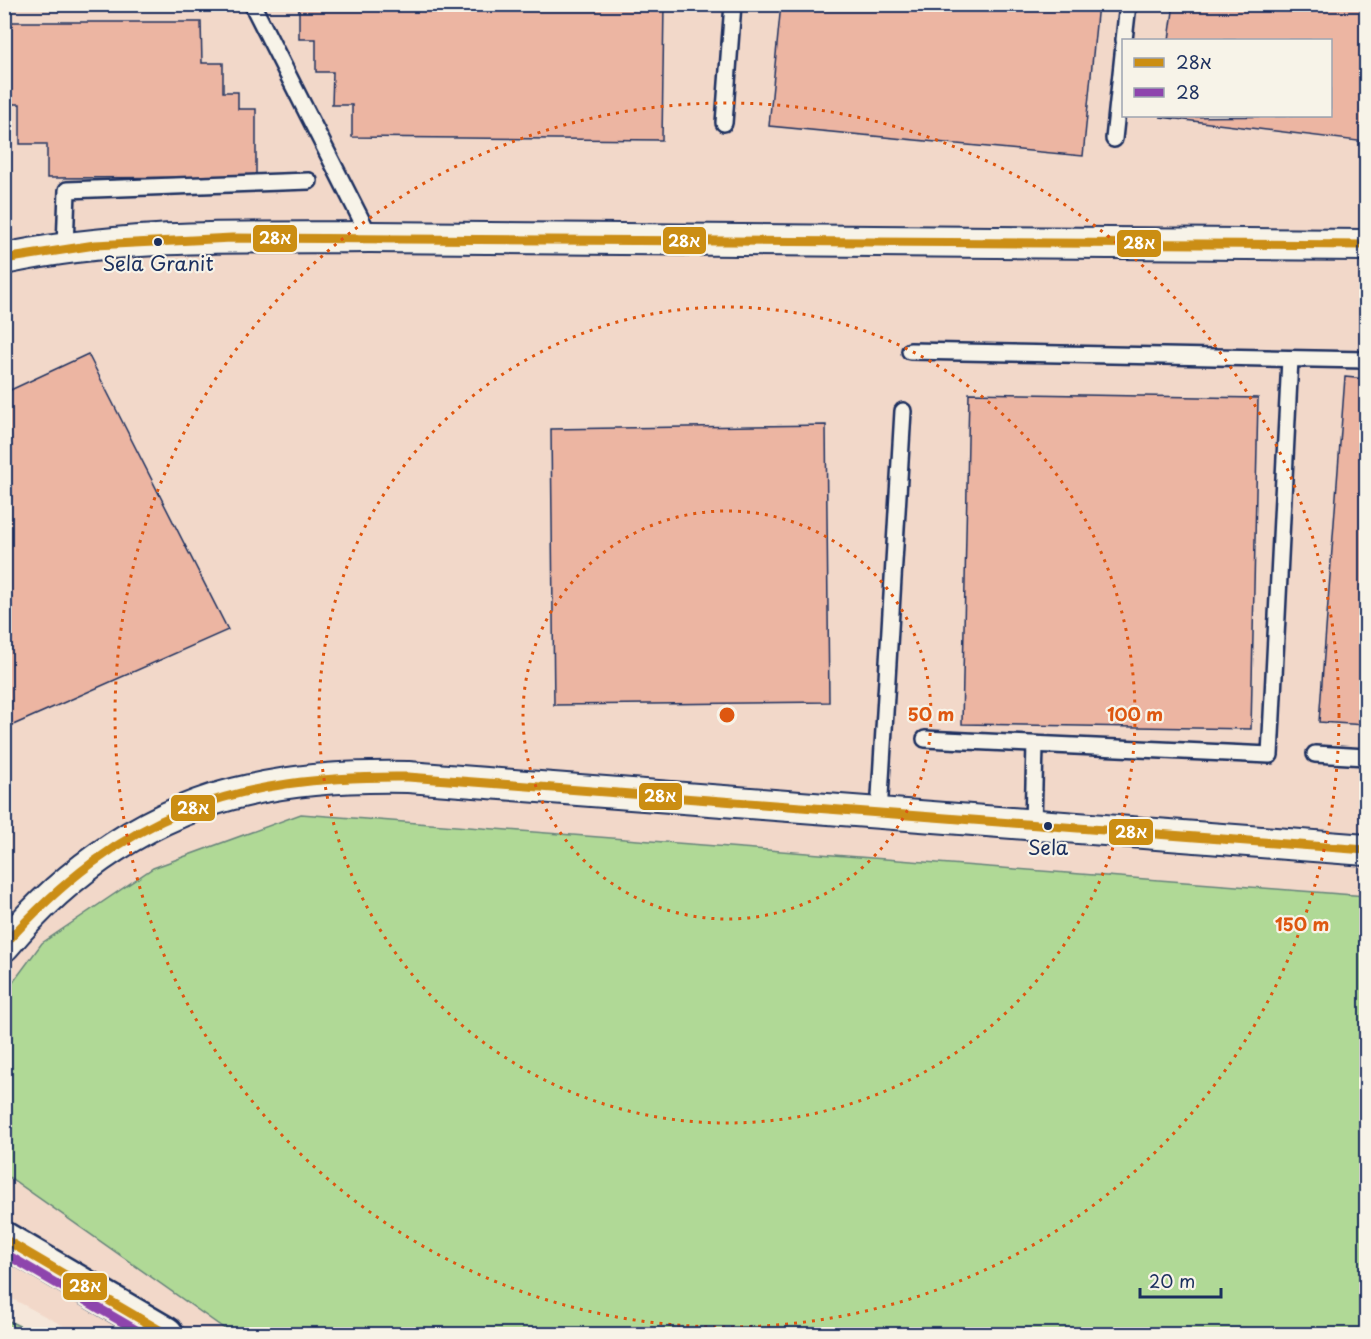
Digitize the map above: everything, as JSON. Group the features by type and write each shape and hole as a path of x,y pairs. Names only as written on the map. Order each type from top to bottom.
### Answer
{"street":[{"path":"4,259 65,248 131,240 370,237 1366,245"},
{"path":"4,946 53,894 92,863 130,837 169,816 248,790 288,783 368,777 408,777 1366,850"},
{"path":"4,1239 166,1335"}],"lane":[{"path":"252,4 370,237"},
{"path":"724,123 733,4"},
{"path":"1124,39 1128,4"},
{"path":"1114,139 1122,64"},
{"path":"65,248 67,190 309,181"},
{"path":"910,351 1366,360"},
{"path":"925,739 1270,755 1290,359"},
{"path":"879,813 903,411"},
{"path":"1033,824 1035,745"},
{"path":"1315,754 1366,758"}],"shaded area":[{"path":"4,5 1366,5 1366,1334 79,1334 5,1295"}],"green space":[{"path":"301,814 1366,896 1366,1334 232,1334 5,1174 5,993 42,943 153,868"},
{"path":"5,1319 36,1334 5,1334"}],"building":[{"path":"299,4 664,5 662,140 352,137 352,105 332,105 333,72 316,72 316,39 299,39"},
{"path":"781,4 1098,4 1083,156 769,126"},
{"path":"1174,4 1366,4 1366,142 1160,117 1332,117 1332,39 1169,39"},
{"path":"4,22 201,22 202,63 223,63 223,92 238,92 238,109 256,109 256,177 47,178 47,144 20,144 20,104 4,104"},
{"path":"88,354 228,630 4,729 4,393"},
{"path":"1345,377 1366,379 1366,725 1319,722"},
{"path":"969,393 1258,398 1251,729 962,724"},
{"path":"826,425 829,702 554,705 551,429"}],"transit line":[{"name":"28א","path":"4,259 95,245 232,238 1366,245"},
{"name":"28א","path":"4,945 48,900 92,863 138,833 185,811 234,794 288,784 345,778 408,777 1366,850"},
{"name":"28א","path":"4,1239 166,1334"},
{"name":"28","path":"4,1253 143,1334"}],"place":[{"name":"Sela Granit","path":"158,242"},
{"name":"Sela","path":"1048,826"}]}
